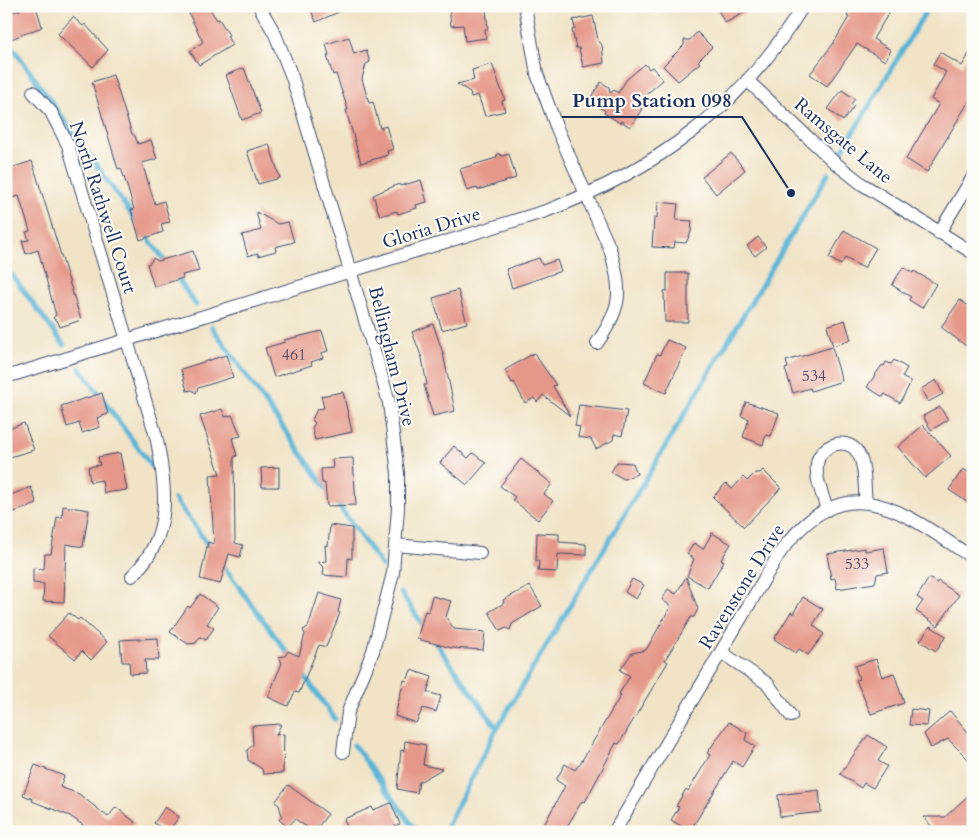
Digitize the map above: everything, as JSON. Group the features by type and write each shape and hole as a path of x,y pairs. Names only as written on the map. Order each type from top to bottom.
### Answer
{"street":[{"name":"Bellingham Drive","path":"259,6 275,34 292,78 352,272 381,374 394,436 398,472 396,545 382,622 373,651 348,712 343,752"},
{"path":"525,6 537,74 556,126 610,248 619,282 618,306 612,322 597,343"},
{"name":"Gloria Drive","path":"6,377 352,272 546,211 587,195 646,165 692,133 747,80 776,45 803,6"},
{"name":"Ramsgate Lane","path":"747,80 834,162 862,184 973,253"},
{"name":"North Rathwell Court","path":"33,92 51,112 68,145 156,436 162,464 164,489 163,519 157,542 141,567 132,576"},
{"path":"939,233 973,177"},
{"path":"827,510 817,475 817,462 822,453 832,444 844,444 857,451 862,464 866,503"},
{"name":"Ravenstone Drive","path":"614,832 779,554 793,534 806,522 827,510 848,503 880,504 900,511 973,558"},
{"path":"396,545 480,553"},
{"path":"721,652 768,684 791,716"}],"building":[{"path":"21,6 26,8 36,6 42,27 6,41 6,14 20,10"},
{"path":"202,6 208,6 217,20 219,19 229,35 227,36 232,45 199,65 190,51 203,42 189,14"},
{"path":"309,6 352,6 316,22"},
{"path":"449,6 483,6 483,10 486,10 488,29 485,29 486,38 465,41 463,25 451,26"},
{"path":"716,6 757,6 725,23"},
{"path":"852,6 893,6 873,39 891,50 885,61 857,44 827,86 810,74 833,44 849,17 847,16"},
{"path":"593,16 598,40 602,45 604,63 583,67 579,48 576,48 572,30 575,29 573,20"},
{"path":"73,17 83,26 85,24 108,50 93,67 58,34"},
{"path":"697,32 712,47 698,61 700,63 678,81 663,66 684,45 684,40 690,40"},
{"path":"349,37 354,54 366,50 370,62 366,64 362,79 369,103 373,102 380,128 386,126 393,149 387,151 388,155 361,163 346,110 348,110 336,74 333,75 327,56 329,55 326,44"},
{"path":"973,47 973,94 927,172 906,159 939,104 931,99 946,72 933,64 940,52 962,66"},
{"path":"492,64 505,100 502,101 505,111 485,116 478,95 471,97 470,92 457,84 474,80 472,70"},
{"path":"645,64 649,69 652,67 663,80 635,104 642,109 630,127 604,113 605,111 589,100 601,82 609,87 610,93 614,90 618,93 627,79"},
{"path":"244,68 261,113 242,120 226,75"},
{"path":"113,75 132,134 135,136 138,144 151,140 157,159 142,163 155,204 164,201 170,222 161,224 163,232 140,240 131,210 134,209 121,168 118,169 92,82"},
{"path":"842,90 855,99 851,104 854,106 843,121 828,109"},
{"path":"269,144 280,178 258,184 247,151"},
{"path":"498,153 502,156 509,154 516,178 478,190 477,188 467,191 460,169 496,158"},
{"path":"731,153 745,170 716,194 702,177"},
{"path":"32,161 81,320 60,327 53,318 56,315 38,250 26,254 22,241 29,240 26,232 30,231 19,196 6,200 6,181 12,171 11,168"},
{"path":"421,180 427,202 416,205 417,208 398,214 397,211 380,216 373,195 399,184 400,186"},
{"path":"658,202 678,204 676,220 692,221 691,232 686,243 675,242 674,248 652,247 654,218 657,218"},
{"path":"256,212 278,224 288,222 294,242 275,247 276,251 258,256 258,253 248,256 242,235 261,230"},
{"path":"844,230 876,248 864,268 845,258 841,265 829,258"},
{"path":"758,237 766,247 755,256 747,246"},
{"path":"193,251 199,271 182,275 183,278 154,287 147,264 153,258 158,261"},
{"path":"539,258 542,265 557,260 561,271 512,288 506,269"},
{"path":"903,267 936,284 922,308 909,300 911,297 892,285"},
{"path":"667,273 688,273 688,322 665,322 664,291 667,291"},
{"path":"458,290 467,323 442,330 433,298"},
{"path":"960,300 973,309 973,337 966,346 941,327"},
{"path":"845,320 851,340 833,346 827,326"},
{"path":"433,324 443,353 455,411 433,416 424,385 427,385 422,358 412,332"},
{"path":"322,331 328,351 321,353 323,358 311,362 312,365 274,377 265,348 285,342 284,340"},
{"path":"667,340 686,348 666,393 644,383 657,354 660,355"},
{"path":"832,347 842,381 811,391 810,388 793,393 785,369 788,368 786,361"},
{"path":"534,353 556,385 553,386 570,416 543,395 537,402 534,398 525,403 514,382 512,383 505,370"},
{"path":"226,355 233,377 198,388 196,393 192,390 187,391 181,369"},
{"path":"894,360 907,368 902,377 911,382 900,403 885,394 883,397 867,387 882,365 884,366 886,362 891,364"},
{"path":"936,380 943,394 928,402 921,389"},
{"path":"343,392 352,432 315,440 312,428 315,423 312,420 317,409 324,408 321,396"},
{"path":"102,393 108,414 97,418 100,427 82,433 79,423 67,427 61,406"},
{"path":"746,402 779,413 771,436 766,435 763,445 743,437 749,419 741,416"},
{"path":"579,405 627,411 622,436 614,434 613,440 596,449 591,439 578,437 580,427 575,426"},
{"path":"940,407 948,420 931,430 923,416"},
{"path":"222,409 225,417 232,415 241,436 232,438 237,456 234,457 235,543 243,545 240,557 229,554 220,584 200,579 208,542 214,544 210,475 220,474 200,416"},
{"path":"24,423 34,450 6,458 6,430"},
{"path":"923,425 951,456 925,478 898,447"},
{"path":"454,446 468,458 473,453 486,463 467,485 440,463"},
{"path":"120,453 127,490 104,493 102,480 90,482 88,467 100,465 98,457"},
{"path":"353,458 356,505 327,506 325,483 322,483 321,469 333,468 332,459"},
{"path":"521,459 552,484 544,494 553,501 538,520 513,500 515,497 500,486"},
{"path":"617,462 633,463 637,474 624,479 611,472"},
{"path":"279,467 279,487 262,487 261,468"},
{"path":"963,469 973,475 973,506 949,490"},
{"path":"763,470 781,488 744,527 713,497 726,483 732,489 743,477 747,481 755,473 760,473"},
{"path":"31,487 37,504 6,515 6,497"},
{"path":"63,506 89,510 83,547 66,544 64,602 43,601 44,584 33,583 33,568 44,569 45,554 51,554 57,517 62,518"},
{"path":"330,525 352,528 352,559 348,558 347,577 323,575 324,568 318,562 326,561 325,545 328,546"},
{"path":"537,533 559,534 559,542 586,544 586,555 558,554 557,572 538,571 539,561 536,561"},
{"path":"712,533 731,544 721,560 724,561 708,588 687,576 694,559 687,554 694,543 703,549"},
{"path":"865,548 865,551 884,548 888,572 877,574 875,583 837,589 835,578 831,579 827,554"},
{"path":"686,577 698,609 694,617 691,617 665,660 668,662 619,744 616,743 585,802 582,801 564,832 540,832 565,786 556,780 565,764 575,770 581,762 621,695 619,694 630,676 620,670 632,653 646,650 671,606 662,600 668,589 676,594"},
{"path":"929,578 937,583 938,581 959,595 938,626 916,611 923,601 917,597"},
{"path":"632,579 644,585 636,599 625,592"},
{"path":"530,586 542,606 512,624 510,630 506,628 500,631 489,612 504,603 503,600"},
{"path":"319,593 341,600 338,612 340,613 326,647 319,645 299,693 295,692 288,706 268,697 282,663 279,657 285,656 288,651 299,656 305,634 303,630 308,627"},
{"path":"200,594 218,607 207,624 214,628 206,640 200,637 196,643 188,644 170,632 188,606 190,608"},
{"path":"432,596 451,601 446,617 454,629 485,632 483,650 452,648 417,639 425,611 428,612"},
{"path":"803,597 823,609 813,625 824,634 808,655 799,649 796,653 774,639"},
{"path":"69,613 78,620 80,618 107,642 91,660 82,651 75,659 48,636"},
{"path":"930,626 946,636 936,651 920,641"},
{"path":"158,638 159,660 145,660 146,673 130,674 129,662 122,662 120,640"},
{"path":"876,659 882,677 894,673 904,703 871,714 856,680 859,679 855,666"},
{"path":"411,670 432,677 427,692 441,696 436,712 423,708 416,723 395,716 404,680 407,681"},
{"path":"911,709 929,711 927,726 909,725"},
{"path":"950,711 973,738 973,764 948,739 931,748 924,734"},
{"path":"729,722 747,733 745,740 755,746 742,767 733,761 690,831 671,820 679,807 676,806 686,789 688,791 710,755 707,753"},
{"path":"281,724 276,735 284,734 283,773 263,774 262,769 248,760 247,750 253,745 252,726"},
{"path":"868,735 887,747 878,761 887,766 873,788 864,783 861,788 840,774"},
{"path":"405,741 426,745 423,765 442,769 419,782 417,793 397,789 401,750 404,751"},
{"path":"35,765 64,776 60,787 79,794 108,817 116,807 135,822 128,832 79,832 84,826 70,816 32,801 33,799 23,795"},
{"path":"288,785 328,814 314,832 295,819 288,827 279,820 282,816 279,805 275,802"},
{"path":"819,790 821,812 780,817 778,795"},
{"path":"973,791 973,820 960,832 937,832 923,817 945,817"},
{"path":"391,803 400,824 393,827 391,831 385,829 379,832 349,832 344,819 372,807 373,810"},
{"path":"165,807 179,817 168,832 154,823"}],"waterway":[{"path":"842,151 929,6"},
{"path":"6,38 136,221"},
{"path":"444,832 497,728 828,174"},
{"path":"144,232 167,264"},
{"path":"6,267 64,345"},
{"path":"175,275 196,305"},
{"path":"212,327 328,491"},
{"path":"80,368 152,467"},
{"path":"175,499 211,549"},
{"path":"336,502 382,566"},
{"path":"222,564 291,658"},
{"path":"401,593 425,628"},
{"path":"433,639 497,728"},
{"path":"302,673 335,719"},
{"path":"354,745 417,832"}],"place":[{"name":"Pump Station 098","path":"791,193"}]}
